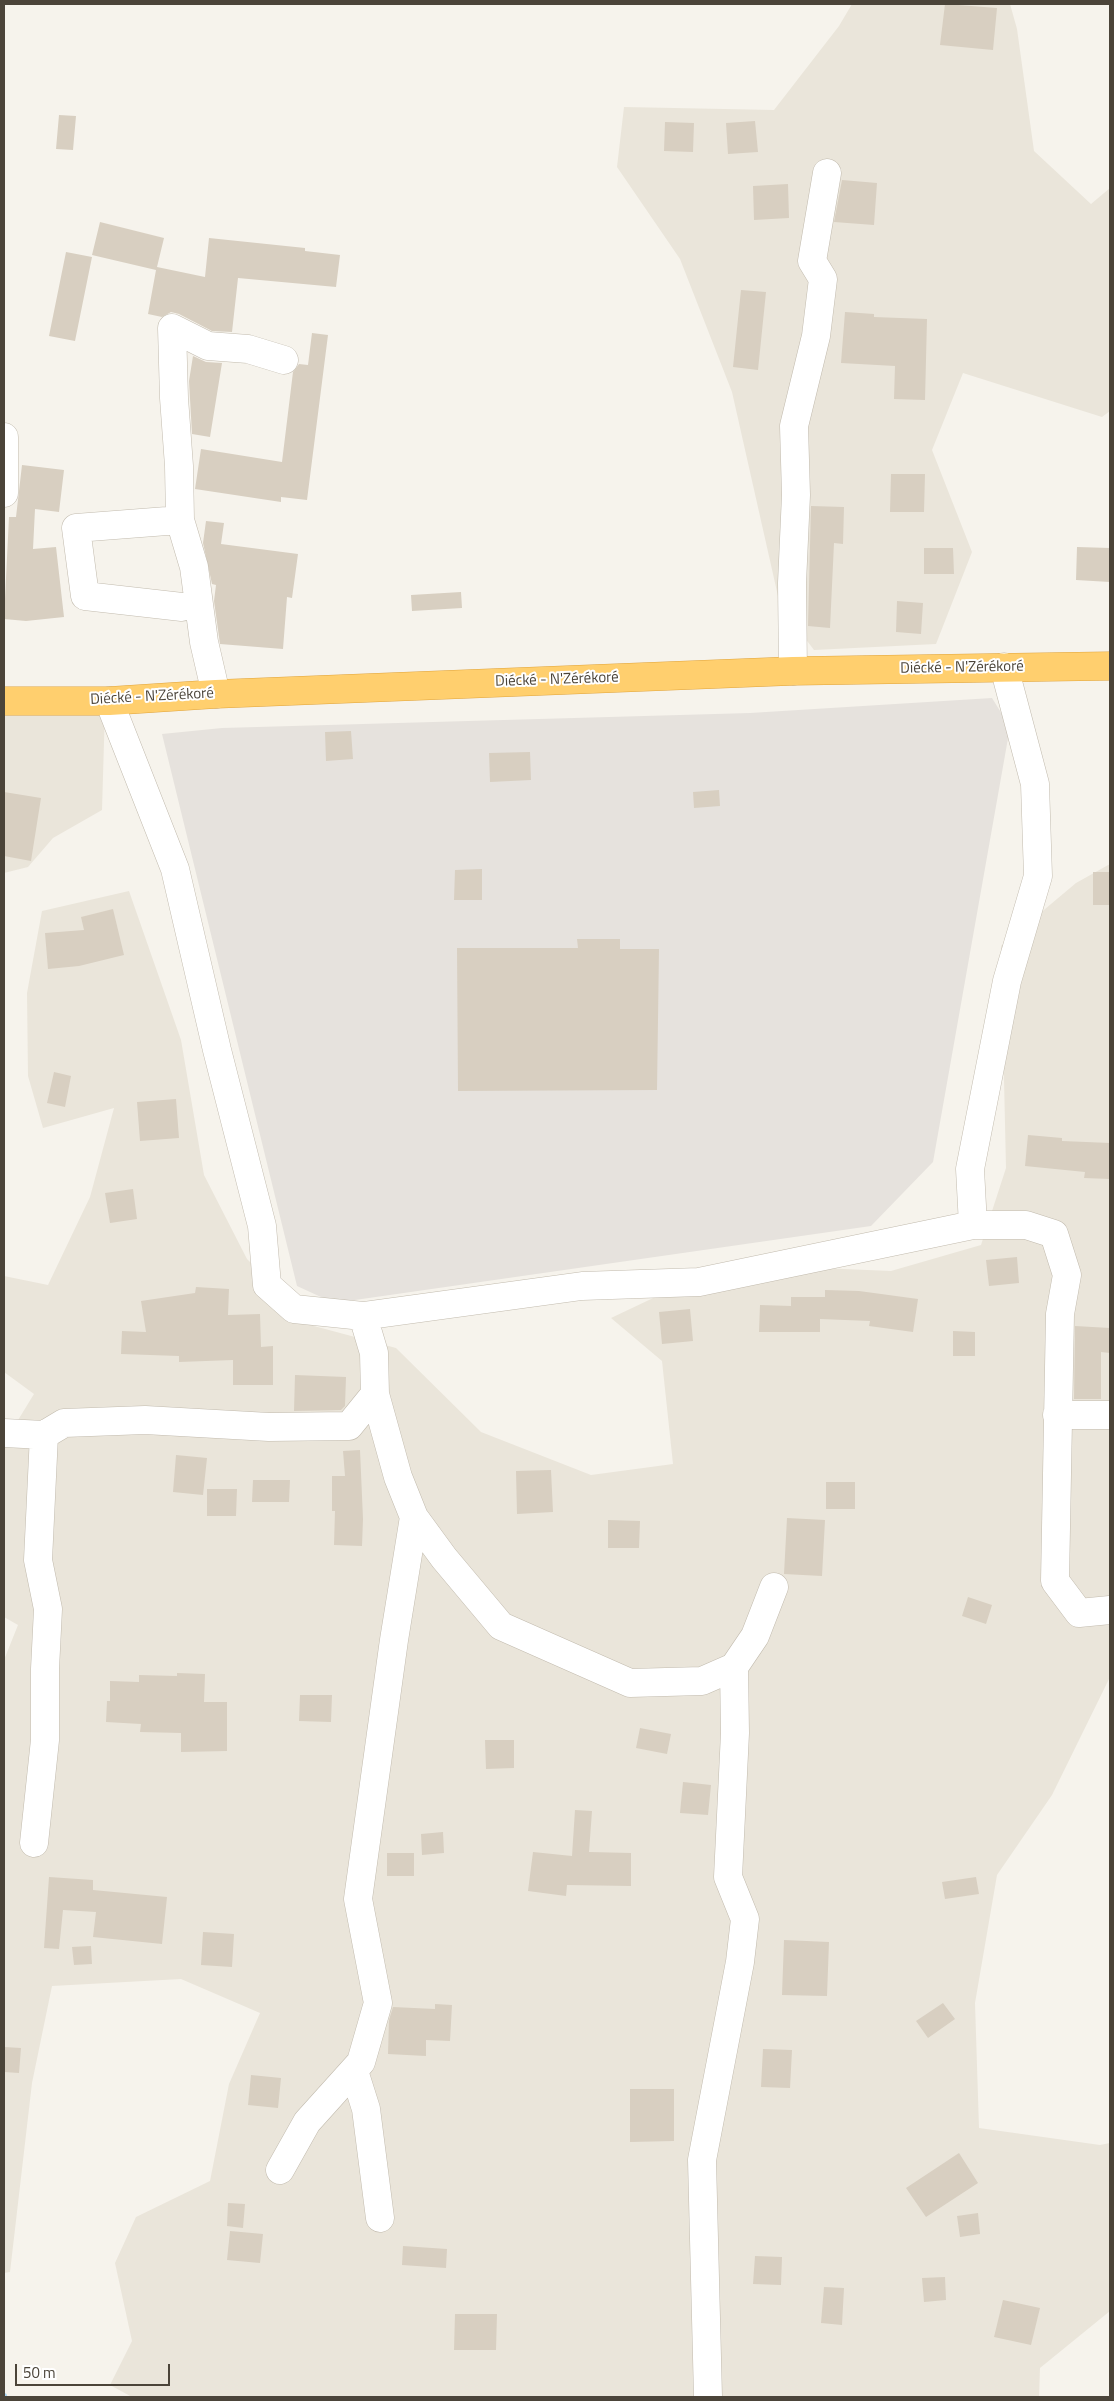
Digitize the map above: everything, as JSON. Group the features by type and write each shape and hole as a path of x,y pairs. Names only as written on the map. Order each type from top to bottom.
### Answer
{"highway":[{"name":"Diécké - N'Zérékoré","path":"4,702 109,701 216,694 793,671 1110,666"}],"street":[{"path":"793,671 792,583 796,495 794,426 816,336 823,279 812,261 827,173"},
{"path":"216,694 204,642 194,567 180,520 172,328 208,346 248,349 284,360"},
{"path":"4,437 4,493"},
{"path":"180,520 76,528 85,596 182,607"},
{"path":"972,1225 970,1169 1007,981 1038,876 1035,784 1004,667"},
{"path":"109,701 174,869 217,1050 262,1226 268,1285 294,1309 363,1316 582,1286 699,1282 972,1225 1026,1225 1054,1234 1067,1275 1060,1314 1055,1581 1079,1613 1110,1610"},
{"path":"363,1316 374,1352 375,1394 398,1477 414,1517 444,1558 501,1626 630,1683 702,1681 734,1667 755,1636 774,1587"},
{"path":"4,1433 44,1435 64,1423 145,1420 269,1427 349,1426 375,1394"},
{"path":"1058,1415 1110,1415"},
{"path":"34,1843 45,1740 45,1669 48,1609 38,1560 44,1435"},
{"path":"280,2170 307,2122 361,2062 378,2003 358,1899 394,1640 414,1517"},
{"path":"708,2397 702,2160 740,1962 745,1919 728,1877 735,1733 734,1667"},
{"path":"354,2071 366,2109 380,2218"}],"shaded area":[{"path":"852,4 1010,4 1017,29 1034,151 1091,204 1110,188 1110,411 1102,417 963,373 932,450 972,552 936,644 814,650 780,605 732,392 680,259 617,167 624,107 774,110 839,26"},
{"path":"992,698 1010,727 933,1162 871,1226 334,1303 297,1286 162,734 222,728 750,713"},
{"path":"4,704 105,708 102,810 53,838 28,867 4,873"},
{"path":"1110,864 1110,1677 1052,1795 997,1875 975,2003 979,2128 1100,2145 1110,2143 1110,2311 1040,2368 1039,2397 132,2397 110,2385 132,2341 115,2263 136,2217 210,2181 229,2084 260,2013 181,1979 52,1986 32,2083 10,2272 4,2273 4,1660 18,1625 4,1617 4,1443 34,1394 4,1372 4,1276 48,1285 90,1197 114,1108 43,1128 28,1076 27,993 42,911 129,891 181,1040 204,1175 247,1259 314,1326 396,1348 481,1432 591,1475 673,1464 662,1361 611,1318 725,1264 891,1271 981,1245 1006,1168 1001,946 1076,883"}],"building":[{"path":"945,4 997,8 993,50 940,45"},
{"path":"59,115 76,116 73,150 56,149"},
{"path":"755,121 758,152 728,154 726,123"},
{"path":"665,122 694,123 693,152 664,151"},
{"path":"842,180 877,183 874,225 834,222"},
{"path":"788,184 789,218 754,220 753,186"},
{"path":"100,222 164,238 157,267 205,277 209,238 305,248 305,251 340,255 336,287 238,278 232,332 212,331 179,314 171,312 162,317 148,314 156,270 92,255"},
{"path":"66,252 92,257 75,341 49,336"},
{"path":"741,290 766,292 758,370 733,367"},
{"path":"845,312 874,314 874,317 927,319 925,400 894,399 895,366 841,363"},
{"path":"312,333 328,335 307,500 281,497 281,502 195,489 201,449 282,462 293,372 299,364 308,365"},
{"path":"193,356 206,362 222,363 210,437 192,434 189,381"},
{"path":"22,465 64,470 59,512 35,509 33,549 56,547 64,617 26,621 4,619 9,517 16,517"},
{"path":"891,474 925,474 924,512 890,512"},
{"path":"811,506 844,507 843,544 834,543 830,628 808,626"},
{"path":"206,521 224,523 221,544 298,554 292,598 287,597 283,649 220,644 214,601 216,585 212,584 203,543"},
{"path":"1077,547 1110,548 1110,582 1076,580"},
{"path":"924,548 953,548 954,574 924,574"},
{"path":"461,592 462,608 412,611 411,595"},
{"path":"897,601 923,603 921,634 896,632"},
{"path":"351,731 353,759 326,761 325,732"},
{"path":"530,752 531,780 490,782 489,753"},
{"path":"719,790 720,806 694,808 693,792"},
{"path":"4,792 41,798 31,861 4,856"},
{"path":"482,869 482,900 454,900 455,870"},
{"path":"1093,872 1110,872 1110,905 1093,905"},
{"path":"113,909 124,955 79,966 48,969 45,933 84,930 81,917"},
{"path":"577,939 620,939 620,949 659,949 657,1090 458,1091 457,948 578,948"},
{"path":"54,1072 71,1076 65,1107 47,1103"},
{"path":"176,1099 179,1138 140,1141 137,1102"},
{"path":"1028,1135 1062,1138 1062,1141 1110,1143 1110,1179 1084,1178 1085,1172 1025,1166"},
{"path":"133,1189 137,1219 110,1223 105,1193"},
{"path":"1017,1257 1019,1283 989,1286 986,1260"},
{"path":"196,1287 229,1289 228,1315 260,1314 261,1347 273,1346 273,1385 233,1385 233,1360 179,1362 179,1356 121,1354 122,1331 146,1332 141,1301 195,1293"},
{"path":"825,1290 859,1291 918,1299 913,1332 869,1326 870,1321 820,1319 820,1332 759,1332 760,1305 791,1306 791,1297 825,1297"},
{"path":"690,1309 693,1341 662,1344 659,1312"},
{"path":"1075,1326 1110,1328 1110,1353 1101,1352 1101,1399 1074,1399"},
{"path":"953,1331 975,1332 975,1356 953,1356"},
{"path":"295,1375 346,1377 345,1406 341,1410 294,1411"},
{"path":"360,1450 363,1519 362,1546 334,1545 335,1511 332,1511 332,1476 345,1476 343,1451"},
{"path":"176,1455 207,1458 203,1495 173,1492"},
{"path":"551,1470 553,1512 517,1514 516,1471"},
{"path":"253,1480 290,1480 289,1502 252,1502"},
{"path":"826,1482 855,1482 855,1509 826,1509"},
{"path":"207,1489 237,1489 236,1516 207,1516"},
{"path":"787,1518 825,1520 822,1576 784,1574"},
{"path":"608,1520 640,1521 639,1548 608,1548"},
{"path":"968,1597 992,1605 986,1624 962,1616"},
{"path":"177,1673 205,1674 204,1702 227,1702 227,1751 181,1752 181,1733 140,1732 141,1724 106,1722 107,1701 110,1701 110,1681 139,1682 139,1675 177,1676"},
{"path":"300,1695 332,1695 331,1722 299,1721"},
{"path":"640,1728 671,1734 667,1754 636,1748"},
{"path":"485,1740 514,1740 514,1768 486,1769"},
{"path":"683,1782 711,1785 708,1815 680,1813"},
{"path":"575,1810 592,1811 589,1852 631,1853 631,1886 567,1885 566,1896 528,1891 533,1852 572,1856"},
{"path":"443,1832 444,1853 422,1855 421,1834"},
{"path":"387,1853 414,1853 414,1876 387,1876"},
{"path":"49,1877 93,1880 93,1890 167,1897 162,1944 93,1937 96,1912 63,1910 59,1949 44,1948"},
{"path":"976,1877 979,1894 945,1899 942,1882"},
{"path":"203,1932 234,1934 232,1967 201,1965"},
{"path":"784,1940 829,1942 827,1996 782,1995"},
{"path":"91,1946 92,1964 74,1965 72,1947"},
{"path":"943,2003 955,2019 928,2038 916,2021"},
{"path":"435,2004 452,2005 450,2041 426,2040 426,2056 388,2054 389,2020 393,2007 435,2009"},
{"path":"4,2047 21,2048 19,2073 4,2072"},
{"path":"763,2049 792,2050 790,2088 761,2087"},
{"path":"251,2075 281,2078 278,2108 248,2105"},
{"path":"630,2089 674,2089 674,2141 630,2142"},
{"path":"959,2153 978,2183 926,2217 906,2188"},
{"path":"228,2203 245,2204 243,2228 227,2226"},
{"path":"978,2213 980,2234 960,2237 957,2216"},
{"path":"230,2231 263,2234 260,2263 227,2260"},
{"path":"403,2246 447,2249 446,2268 402,2265"},
{"path":"755,2256 782,2257 781,2285 753,2284"},
{"path":"945,2277 946,2300 924,2302 922,2278"},
{"path":"824,2287 844,2288 842,2325 821,2323"},
{"path":"1003,2300 1040,2308 1031,2345 994,2337"},
{"path":"455,2314 497,2314 496,2350 454,2350"}]}
